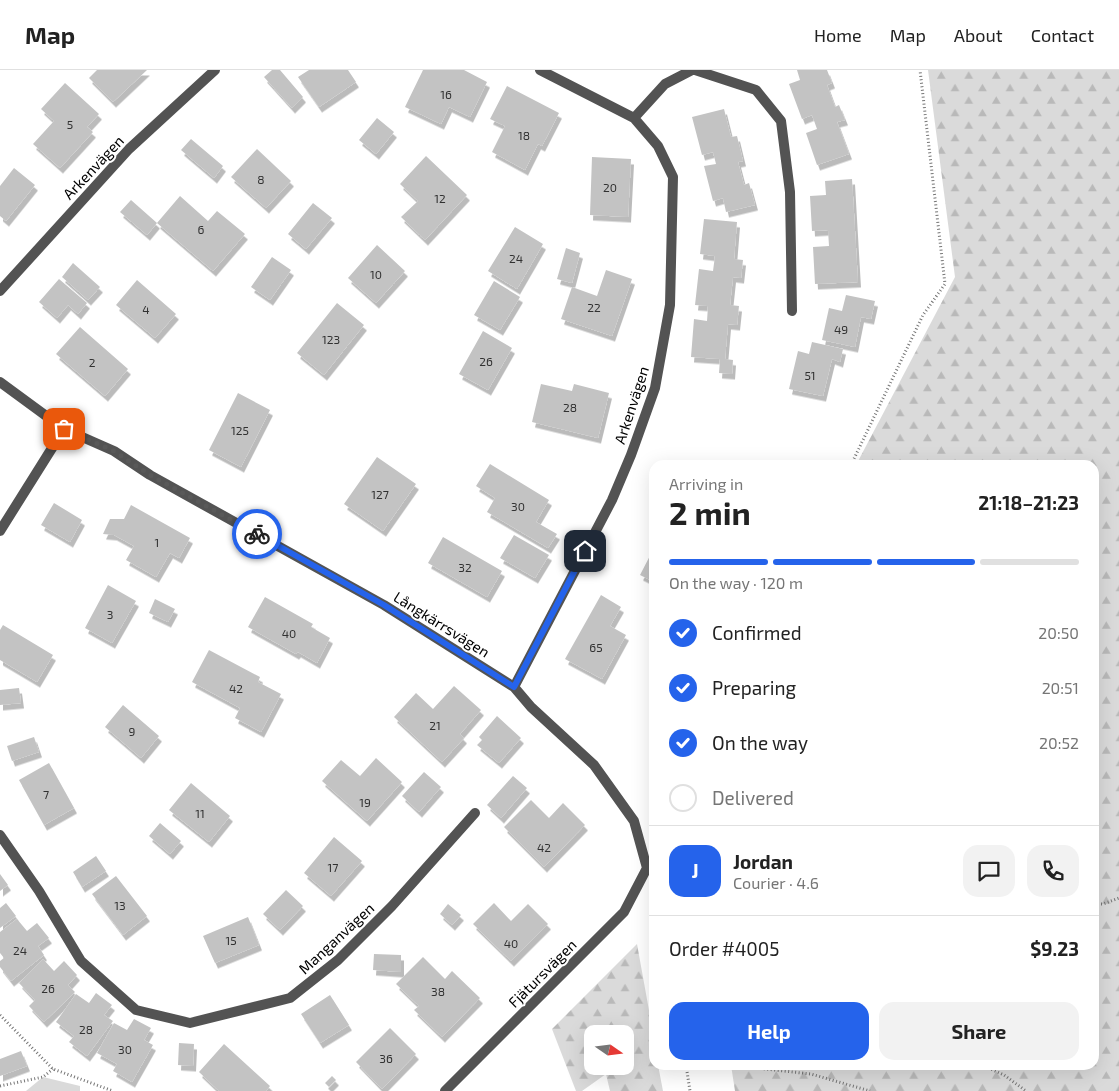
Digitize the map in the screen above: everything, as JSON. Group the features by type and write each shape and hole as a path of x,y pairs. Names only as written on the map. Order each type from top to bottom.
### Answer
{"street":[{"name":"Arkenvägen","path":"0,291 129,148 215,70"},
{"name":"Arkenvägen","path":"514,687 612,500 655,388 670,305 673,177 658,146 634,118 540,70"},
{"path":"634,118 665,84 692,70"},
{"path":"695,70 756,90 781,121 790,192 792,311"},
{"name":"Långkärrsvägen","path":"0,382 64,429 114,451 150,475 384,605 514,687 531,707 594,765 634,820 647,868"},
{"path":"0,531 64,429"},
{"name":"Manganvägen","path":"0,835 39,891 81,961 136,1010 190,1023 290,998 338,960 392,906 475,813"},
{"name":"Fjätursvägen","path":"446,1091 624,912 647,868"}],"path":[{"path":"853,460 923,315 945,284 920,70"},
{"path":"1099,904 1119,898"},
{"path":"0,1015 53,1068 113,1091"},
{"path":"0,1086 43,1077 53,1068"},
{"path":"687,1070 690,1091"},
{"path":"775,1070 811,1074 870,1091"},
{"path":"993,1070 1004,1075 1026,1091"}],"green space":[{"path":"928,70 1119,70 1119,1091 735,1091 732,1070 1099,1070 1099,460 859,460 955,277"},
{"path":"637,944 649,1010 649,1070 659,1070 663,1091 610,1091 606,1075 634,1075 634,1025 584,1025 584,1075 605,1075 582,1091 576,1091 552,1029"},
{"path":"43,1077 80,1086 80,1091 26,1091"}],"building":[{"path":"97,70 147,70 113,102 89,78"},
{"path":"272,70 280,70 303,97 292,108 264,77"},
{"path":"309,70 348,70 356,82 319,107 298,77"},
{"path":"423,70 464,70 487,82 470,117 449,107 441,124 405,107"},
{"path":"797,70 827,70 832,83 827,85 835,107 839,105 845,120 837,122 849,154 817,165 806,133 817,129 812,115 802,119 789,84 800,80"},
{"path":"65,83 99,114 87,127 93,132 60,168 33,144 54,121 41,109"},
{"path":"507,86 559,113 542,146 538,144 525,170 492,152 505,126 490,119"},
{"path":"724,109 731,137 737,136 743,161 738,162 744,185 749,183 755,205 726,212 723,198 713,201 704,166 716,164 713,152 702,155 692,117"},
{"path":"377,118 394,132 376,154 359,140"},
{"path":"191,139 223,166 214,178 181,150"},
{"path":"257,149 291,181 266,208 231,177"},
{"path":"426,156 467,195 425,240 401,217 418,201 400,184"},
{"path":"592,157 631,159 628,217 590,215"},
{"path":"14,168 35,185 6,221 0,216 0,186"},
{"path":"852,179 858,282 815,284 813,247 829,246 828,230 812,231 810,196 826,195 825,181"},
{"path":"180,196 208,221 217,211 245,234 213,271 157,223"},
{"path":"131,200 157,223 147,235 120,212"},
{"path":"313,203 332,218 306,249 288,234"},
{"path":"704,219 737,222 734,259 743,260 741,278 733,277 730,305 739,306 737,325 728,324 725,359 733,360 732,374 719,373 720,359 691,357 694,319 707,321 708,306 695,305 699,269 713,271 715,256 700,254"},
{"path":"515,227 543,244 517,289 488,271"},
{"path":"377,245 405,271 376,303 348,278"},
{"path":"566,248 580,253 572,283 557,279"},
{"path":"272,257 291,270 270,300 251,287"},
{"path":"73,263 100,287 88,300 62,277"},
{"path":"606,270 632,279 612,336 561,319 572,287 597,296"},
{"path":"59,279 87,303 78,314 68,305 57,318 39,302"},
{"path":"137,280 176,314 155,338 116,305"},
{"path":"494,281 520,297 500,330 474,315"},
{"path":"846,295 875,301 871,319 861,317 855,347 822,340 829,308 842,311"},
{"path":"337,303 364,325 324,375 297,353"},
{"path":"80,327 128,369 105,396 56,354"},
{"path":"483,331 512,348 488,390 459,374"},
{"path":"812,342 843,349 840,362 832,359 823,396 789,389 798,351 809,354"},
{"path":"541,384 572,391 574,384 609,393 598,438 532,422"},
{"path":"238,393 270,410 241,467 209,450"},
{"path":"377,457 416,484 383,531 344,504"},
{"path":"490,464 549,500 536,522 557,534 548,548 487,512 495,498 476,486"},
{"path":"54,503 82,520 70,542 41,525"},
{"path":"131,505 190,538 179,558 170,553 156,577 126,560 134,546 114,535 103,534 110,519 124,519"},
{"path":"514,535 549,555 535,578 500,558"},
{"path":"443,537 502,571 487,597 428,563"},
{"path":"649,558 649,580 640,575"},
{"path":"108,585 136,601 112,643 85,628"},
{"path":"601,595 621,607 610,626 626,635 602,679 565,659"},
{"path":"265,597 313,624 311,627 330,638 317,663 298,652 296,654 248,627"},
{"path":"155,599 175,609 168,622 149,613"},
{"path":"3,625 53,655 37,682 0,660 0,630"},
{"path":"209,650 260,677 258,682 281,694 261,732 235,718 240,708 192,682"},
{"path":"454,686 481,710 460,734 464,738 442,762 394,717 416,693 433,709"},
{"path":"19,688 21,703 0,705 0,690"},
{"path":"123,705 159,736 141,758 105,727"},
{"path":"497,716 521,738 499,763 477,745 482,740 479,737"},
{"path":"34,737 39,752 12,761 7,746"},
{"path":"376,758 402,782 367,821 322,781 341,760 360,776"},
{"path":"49,763 74,808 44,825 19,780"},
{"path":"424,772 441,787 419,812 402,796"},
{"path":"513,776 527,788 501,818 487,805"},
{"path":"191,783 230,816 209,842 169,810"},
{"path":"531,800 549,818 563,803 585,825 544,867 504,827"},
{"path":"160,823 181,841 170,854 149,836"},
{"path":"334,837 362,861 331,896 304,873"},
{"path":"96,856 106,871 82,887 73,872"},
{"path":"0,874 8,885 0,891"},
{"path":"116,876 147,916 123,935 92,894"},
{"path":"286,890 303,906 280,930 263,914"},
{"path":"6,903 16,916 0,928 0,908"},
{"path":"494,903 511,921 528,904 548,924 511,961 473,924"},
{"path":"448,904 461,915 452,925 440,914"},
{"path":"248,917 259,945 215,963 203,936"},
{"path":"17,919 27,931 37,923 49,938 38,946 44,955 11,981 0,967 0,961 4,958 0,953 0,932"},
{"path":"374,954 401,955 401,972 373,970"},
{"path":"423,957 445,979 452,971 480,998 442,1037 414,1010 419,1006 396,984"},
{"path":"43,959 54,971 64,961 77,975 68,985 75,992 44,1022 29,1006 35,1000 19,983"},
{"path":"96,993 112,1005 104,1015 113,1021 87,1056 69,1042 74,1036 56,1022 76,994 89,1003"},
{"path":"330,995 349,1025 320,1043 301,1014"},
{"path":"134,1019 151,1028 144,1040 153,1045 132,1082 113,1071 117,1064 97,1053 114,1023 127,1030"},
{"path":"390,1028 416,1054 382,1089 356,1062"},
{"path":"179,1043 194,1044 193,1066 178,1065"},
{"path":"224,1044 270,1086 266,1091 219,1091 199,1072"},
{"path":"21,1051 27,1066 0,1076 0,1059"},
{"path":"332,1076 336,1080 329,1087 325,1083"}],"way so far":[{"path":"64,429 114,451 150,475 257,534"}],"route":[{"path":"257,534 384,605 514,687 585,551"}]}
